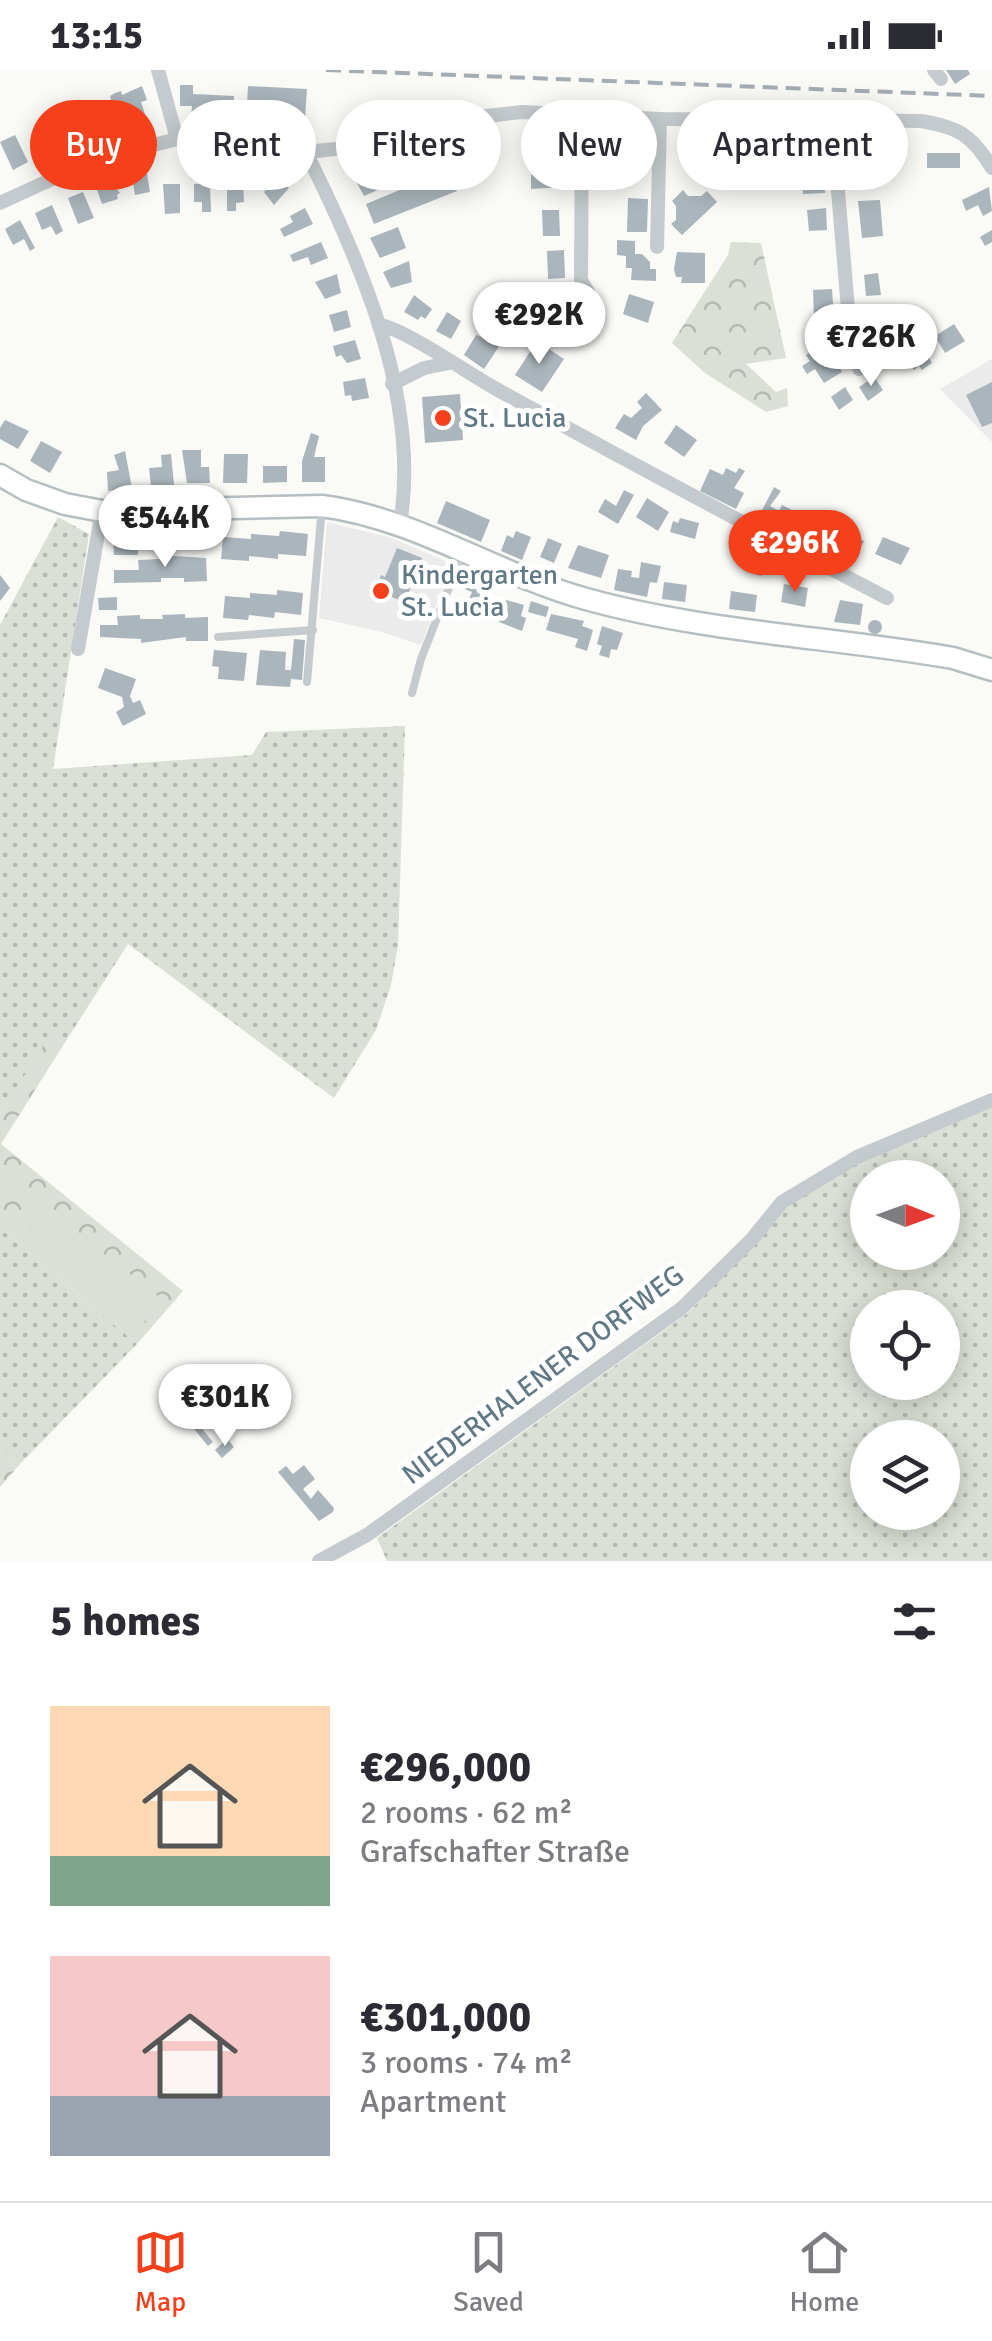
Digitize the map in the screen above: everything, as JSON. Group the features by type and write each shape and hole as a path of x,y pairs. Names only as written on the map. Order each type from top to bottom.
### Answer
{"main road":[{"path":"0,475 26,490 65,504 102,511 322,506 346,509 400,525 587,599 694,620 954,658 992,670"}],"street":[{"path":"0,203 96,162 177,138 158,70"},
{"path":"316,151 345,148 468,118 521,112"},
{"path":"657,119 677,119"},
{"path":"657,247 660,119"},
{"path":"908,121 958,130 972,140 992,168"},
{"path":"316,173 358,262 379,325 405,462 400,525"},
{"path":"582,190 581,280 590,296"},
{"path":"838,190 848,321 864,364 918,331"},
{"path":"379,325 392,326 449,363 664,482 887,598"},
{"path":"392,384 424,368 449,363"},
{"path":"78,649 102,511"},
{"name":"NIEDERHALENER DORFWEG","path":"319,1561 367,1535 682,1308 752,1239 782,1202 812,1181 858,1157 992,1100"}],"lane":[{"path":"307,682 322,506"},
{"path":"412,694 421,659 463,552"},
{"path":"218,637 313,630"}],"shaded area":[{"path":"992,359 992,442 940,389"},
{"name":"Kindergarten St. Lucia","path":"327,522 392,538 452,564 421,645 319,618"}],"green space":[{"path":"731,242 761,243 786,358 746,364 776,392 787,388 788,406 766,412 705,373 672,343 728,255"},
{"path":"58,517 89,534 53,769 252,755 266,732 405,726 398,945 391,985 376,1030 334,1098 128,944 62,1047 49,1038 0,1114 0,625"},
{"path":"49,1037 62,1047 1,1144 183,1291 137,1344 0,1228 0,1114"},
{"path":"992,1107 992,1561 387,1561 377,1538 688,1313 789,1205 850,1169 850,1270 960,1270 960,1160 867,1160"},
{"path":"47,1209 162,1299 137,1331 23,1236"},
{"path":"0,1228 137,1344 20,1464 0,1449"},
{"path":"0,1449 20,1464 0,1487"}],"building":[{"path":"946,70 968,70 970,74 955,84"},
{"path":"180,85 193,85 193,94 234,96 234,100 180,100"},
{"path":"142,86 147,100 111,100 115,93 121,91 122,95"},
{"path":"248,86 307,89 306,100 247,100"},
{"path":"15,135 28,162 13,170 0,142"},
{"path":"927,153 960,153 960,168 927,168"},
{"path":"163,184 177,184 180,213 165,214"},
{"path":"989,187 992,211 983,216 978,205 966,211 962,200"},
{"path":"97,190 118,190 118,199 102,204"},
{"path":"194,190 210,190 211,212 202,212 202,202 194,202"},
{"path":"227,190 243,190 244,202 236,203 236,211 227,211"},
{"path":"266,190 287,190 274,205"},
{"path":"400,190 457,191 374,224 366,204"},
{"path":"683,190 688,196 701,196 707,191 717,202 682,235 671,224 676,220 672,201"},
{"path":"803,190 825,190 825,193 803,194"},
{"path":"83,192 94,218 78,224 68,198"},
{"path":"628,198 648,199 647,232 627,232"},
{"path":"880,200 883,236 862,238 858,201"},
{"path":"52,205 63,231 56,235 51,226 42,230 35,213"},
{"path":"305,208 313,224 284,237 280,229 293,222 290,216"},
{"path":"826,208 827,230 809,231 807,210"},
{"path":"542,210 559,210 560,236 543,236"},
{"path":"20,220 35,248 30,251 24,239 13,245 5,229"},
{"path":"398,227 406,248 380,258 370,238"},
{"path":"992,230 992,242 985,246 980,237"},
{"path":"617,240 635,241 635,254 642,254 650,262 650,269 656,269 656,281 631,280 632,268 626,268 626,256 617,255"},
{"path":"321,242 328,258 311,265 308,257 293,262 290,255"},
{"path":"564,250 565,278 548,279 547,251"},
{"path":"677,252 705,253 705,283 681,283 682,277 676,277 674,269"},
{"path":"409,261 412,282 391,288 383,272"},
{"path":"878,273 881,295 866,296 864,275"},
{"path":"337,274 341,293 325,299 315,282"},
{"path":"832,289 834,318 814,320 813,290"},
{"path":"629,294 654,302 648,323 623,314"},
{"path":"414,295 432,309 425,319 421,316 418,320 404,312"},
{"path":"539,299 556,299 557,323 536,323"},
{"path":"347,310 351,327 334,332 329,315"},
{"path":"447,312 461,321 451,339 436,331"},
{"path":"890,312 901,332 883,342 872,322"},
{"path":"954,324 965,341 945,353 935,336"},
{"path":"499,326 508,333 484,369 464,355 476,335 489,340"},
{"path":"355,340 361,359 347,363 341,355 336,357 333,346"},
{"path":"537,341 564,359 542,392 515,375"},
{"path":"826,342 842,372 824,383 815,369 807,374 802,366 810,361 806,355"},
{"path":"921,345 932,363 914,370 905,356"},
{"path":"874,377 883,390 868,401 859,387"},
{"path":"365,378 369,398 352,401 351,395 345,396 343,382"},
{"path":"992,382 992,423 982,427 966,395"},
{"path":"845,387 853,400 839,410 831,397"},
{"path":"646,393 662,410 643,426 636,440 615,428 624,414 631,418 642,408 637,402"},
{"name":"St. Lucia","path":"460,394 463,440 425,443 422,397"},
{"path":"5,420 29,431 18,449 0,439"},
{"path":"676,425 697,440 684,457 664,443"},
{"path":"311,433 319,436 314,457 325,457 325,482 302,482 302,461"},
{"path":"41,441 62,452 50,473 30,461"},
{"path":"182,450 201,450 201,467 209,467 210,483 187,483"},
{"path":"125,451 132,488 108,491 107,472 119,470 114,455"},
{"path":"171,454 174,485 151,487 149,468 162,467 161,455"},
{"path":"224,454 248,454 247,483 223,483"},
{"path":"263,466 287,466 287,482 263,483"},
{"path":"726,468 736,473 739,468 745,471 734,488 744,493 736,509 700,491 710,469 723,475"},
{"path":"774,487 781,491 770,506 779,511 782,505 794,511 784,533 757,520"},
{"path":"624,490 634,495 618,524 598,512 605,499 616,506"},
{"path":"647,498 669,512 658,531 636,517"},
{"path":"446,501 490,520 481,542 437,523"},
{"path":"811,510 818,514 812,527 822,532 811,547 796,539"},
{"path":"680,518 699,523 695,539 670,532 673,521 678,523"},
{"path":"280,531 308,534 306,556 221,559 223,537 251,539 251,534 279,536"},
{"path":"516,531 531,537 522,560 501,551 507,535 513,538"},
{"path":"845,532 864,541 855,558 836,549"},
{"path":"883,537 910,548 901,565 875,554"},
{"path":"548,538 562,544 554,563 540,557"},
{"path":"138,542 138,555 114,555 113,543"},
{"path":"578,545 609,555 601,578 568,568"},
{"path":"397,548 422,558 405,602 375,591"},
{"path":"161,555 206,558 207,581 161,578 161,582 114,583 114,570 139,570 138,560 161,559"},
{"path":"757,561 764,563 761,576 754,574"},
{"path":"641,562 661,566 657,583 650,582 647,597 614,590 618,569 632,571 631,577 639,578"},
{"path":"466,570 490,580 478,608 467,604 472,592 460,587"},
{"path":"0,575 10,588 0,601"},
{"path":"664,582 687,585 685,602 662,599"},
{"path":"784,584 808,588 805,607 781,602"},
{"path":"277,590 303,593 301,615 275,612 274,618 223,618 225,596 277,595"},
{"path":"731,591 757,595 755,612 729,609"},
{"path":"117,597 117,610 99,610 98,598"},
{"path":"506,600 524,605 522,631 499,622"},
{"path":"840,600 863,604 860,625 834,622"},
{"path":"531,601 549,607 546,617 528,612"},
{"path":"185,614 185,618 208,617 208,641 186,641 186,637 141,643 141,639 100,637 100,625 118,625 117,616 163,619 162,615"},
{"path":"551,614 584,621 582,626 593,630 587,651 575,647 578,639 546,630"},
{"path":"875,620 882,627 875,634 868,627"},
{"path":"602,626 623,633 617,650 611,649 609,658 599,655 602,646 597,644"},
{"path":"294,639 305,640 302,680 291,679 290,687 256,685 260,650 286,652 285,670 291,670"},
{"path":"214,650 247,653 244,681 218,679 219,667 212,666"},
{"path":"105,668 136,679 130,696 133,703 140,700 146,714 123,726 116,712 124,707 122,697 98,688"},
{"path":"194,1419 213,1442 208,1446 190,1424"},
{"path":"227,1439 234,1447 222,1458 215,1450"},
{"path":"304,1465 315,1479 303,1489 311,1499 318,1490 334,1508 319,1521 278,1472 286,1466 293,1474"}],"railway":[{"path":"326,70 992,96"}],"place":[{"name":"St. Lucia","path":"443,418"},
{"name":"Kindergarten St. Lucia","path":"381,591"}]}
